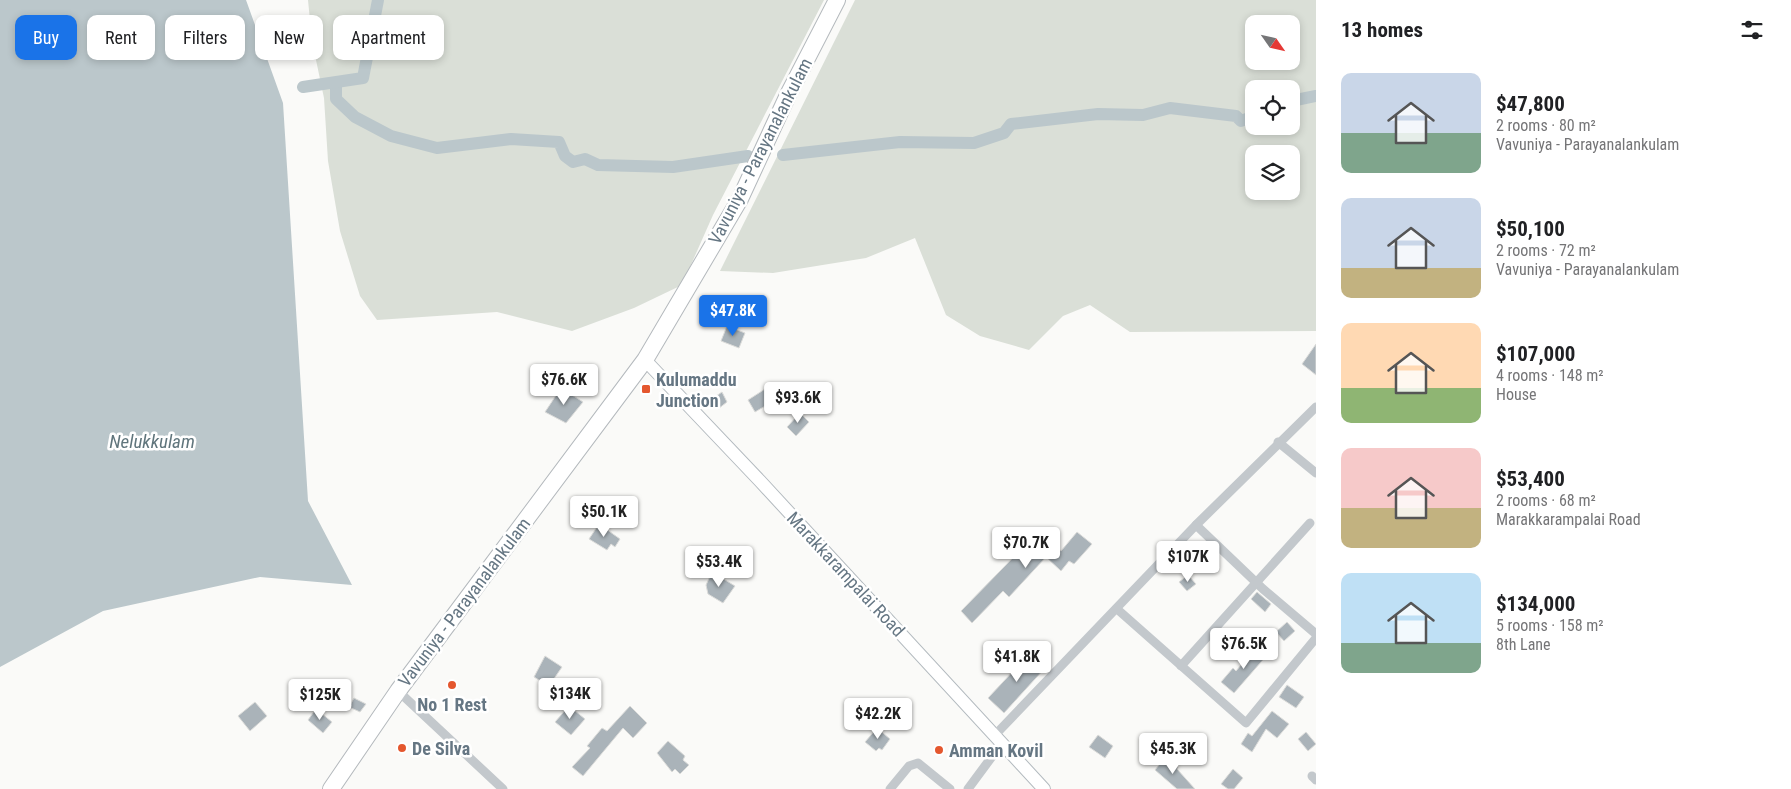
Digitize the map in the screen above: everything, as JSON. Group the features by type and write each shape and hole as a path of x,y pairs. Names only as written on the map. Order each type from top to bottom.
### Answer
{"highway":[{"name":"Vavuniya - Parayanalankulam","path":"331,789 398,691 646,360 740,199 788,95 837,0"}],"street":[{"name":"Marakkarampalai Road","path":"646,360 1044,789"},
{"path":"968,789 999,739 1117,609 1196,525 1278,442 1316,407"},
{"path":"1278,442 1316,473"},
{"path":"1181,666 1310,524"},
{"path":"1117,609 1246,722 1316,636 1196,525"},
{"path":"398,691 502,789"},
{"path":"890,789 909,766 918,762 950,789"}],"shaded area":[{"path":"308,0 824,0 713,215 682,285 634,308 572,331 497,312 377,320 360,296 340,231 328,161 324,98 316,60 323,60 323,15 309,15"},
{"path":"855,0 1316,0 1316,331 1130,332 1090,305 1063,316 1029,350 980,336 946,315 915,238 866,258 773,273 720,271"}],"water":[{"name":"Nelukkulam","path":"0,0 246,0 255,25 255,60 268,60 283,103 308,501 352,585 260,577 103,611 0,667"}],"building":[{"path":"727,326 745,333 739,348 721,341"},
{"path":"1316,344 1316,375 1302,364"},
{"path":"561,388 583,402 566,423 545,412"},
{"path":"765,389 772,402 755,412 748,400"},
{"path":"722,392 727,402 718,409 712,399"},
{"path":"800,413 809,422 796,436 787,427"},
{"path":"599,524 620,539 615,547 611,544 607,550 589,539"},
{"path":"1041,529 1061,551 1077,532 1092,544 1074,564 1069,561 1061,571 1046,557 1009,597 1003,591 972,623 961,611"},
{"path":"712,572 735,586 723,603 708,594 706,585"},
{"path":"1188,575 1196,584 1187,591 1179,582"},
{"path":"1257,592 1271,604 1265,612 1251,599"},
{"path":"1287,622 1295,631 1284,641 1276,632"},
{"path":"1258,645 1268,654 1234,693 1221,682 1233,668 1236,671"},
{"path":"1031,652 1046,667 1004,713 988,698"},
{"path":"545,656 562,667 549,686 534,677"},
{"path":"1287,685 1304,697 1296,708 1279,697"},
{"path":"354,698 366,704 360,712 349,707"},
{"path":"255,702 267,716 250,731 238,716"},
{"path":"569,706 585,719 571,735 555,722"},
{"path":"630,706 647,723 633,738 623,728 583,776 572,767 590,748 587,746 602,728 607,731"},
{"path":"316,709 332,722 323,733 308,720"},
{"path":"1272,711 1289,724 1277,738 1266,729 1252,752 1241,744 1248,733 1252,736"},
{"path":"877,728 890,739 882,750 879,748 876,751 865,742"},
{"path":"1306,732 1316,744 1308,751 1298,739"},
{"path":"1098,735 1113,746 1105,758 1089,747"},
{"path":"668,741 685,756 683,760 689,765 680,774 675,769 672,772 657,753"},
{"path":"1166,756 1178,767 1177,769 1195,789 1177,789 1155,770"},
{"path":"1233,769 1243,778 1234,789 1228,789 1221,784"}],"waterway":[{"path":"303,87 363,78 378,0"},
{"path":"336,83 336,99 355,117 391,136 437,148 511,139 559,142 565,156 573,162 585,159 598,165 673,167 748,156"},
{"path":"1300,99 1316,96"},
{"path":"783,155 900,142 974,143 1004,133 1011,124 1098,114 1143,115 1170,108 1236,116 1241,121 1245,119"}],"place":[{"name":"Kulumaddu Junction","path":"646,389"},
{"name":"No 1 Rest","path":"452,685"},
{"name":"De Silva","path":"402,748"},
{"name":"Amman Kovil","path":"939,750"}]}
